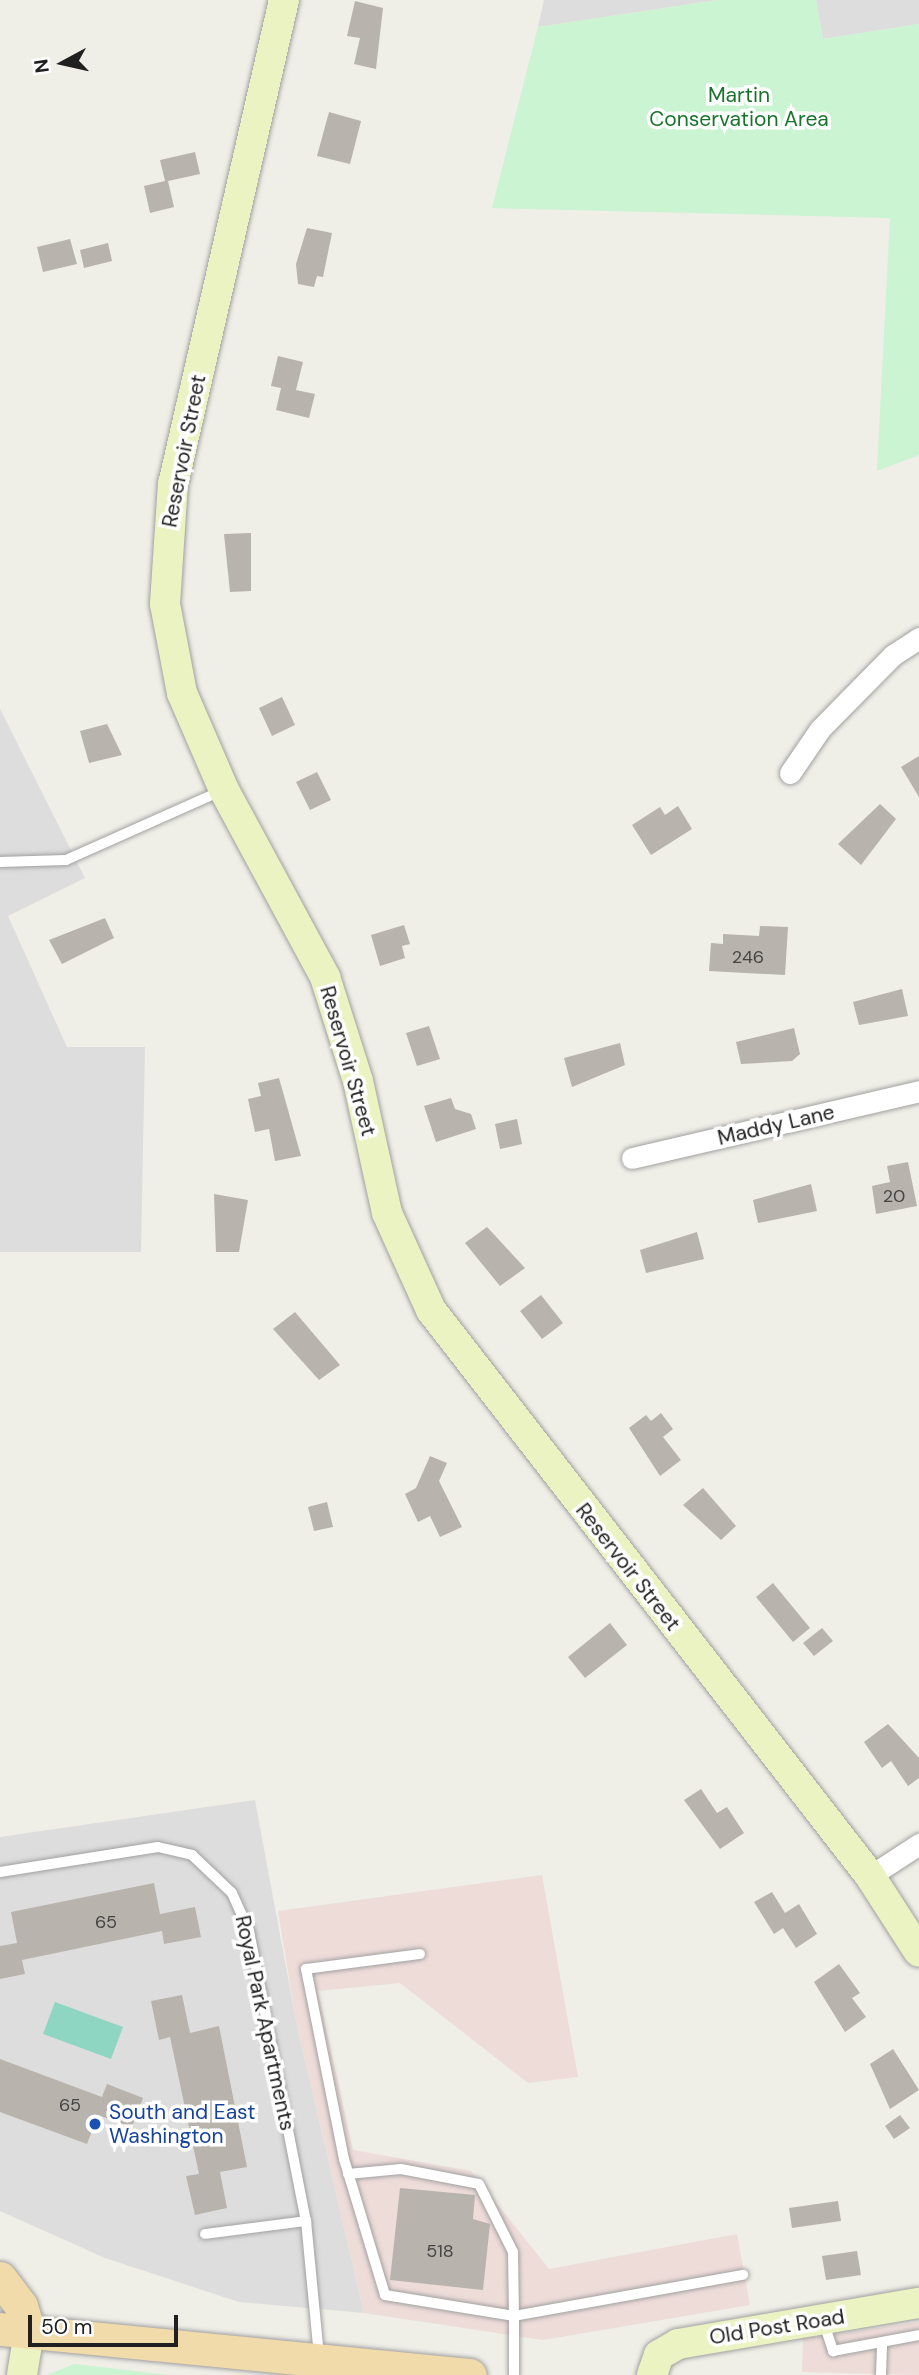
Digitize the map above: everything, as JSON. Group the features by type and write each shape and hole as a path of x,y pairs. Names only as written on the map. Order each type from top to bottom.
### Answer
{"main road":[{"path":"0,2278 21,2305 14,2331 422,2373 470,2375"}],"street":[{"name":"Reservoir Street","path":"284,0 167,527 165,604 173,663 224,790 324,977 358,1082 387,1213 431,1310 870,1875 919,1952"},
{"path":"790,773 820,729 892,654 919,638"},
{"name":"Maddy Lane","path":"632,1158 919,1091"},
{"path":"870,1875 919,1844"},
{"name":"Old Post Road","path":"652,2375 659,2355 678,2344 919,2303"},
{"path":"14,2331 22,2375"}],"lane":[{"path":"0,862 66,860 224,790"},
{"name":"Royal Park Apartments","path":"0,1872 158,1847 192,1854 219,1876 249,1931 306,2221 318,2361"},
{"path":"420,1954 306,1969 348,2174 385,2295 514,2316 743,2275"},
{"path":"348,2174 401,2169 479,2184 513,2252 514,2375"},
{"path":"205,2234 306,2221"},
{"path":"823,2320 833,2351 919,2335"},
{"path":"881,2375 882,2343"}],"shaded area":[{"path":"544,0 718,0 538,27"},
{"path":"816,0 919,0 919,24 823,39"},
{"path":"0,709 85,878 8,916 67,1047 145,1047 141,1252 0,1252"},
{"path":"255,1800 296,2021 364,2313 239,2302 105,2258 0,2211 0,1837"},
{"path":"542,1875 578,2077 528,2083 400,1983 318,1991 353,2150 471,2171 549,2269 737,2234 750,2305 543,2340 364,2313 296,2021 278,1911"},
{"path":"919,2322 919,2375 802,2372 803,2339"}],"green space":[{"name":"Martin Conservation Area","path":"718,0 816,0 823,39 919,24 919,455 877,471 890,218 492,208 538,27"},
{"path":"55,2002 123,2027 111,2059 43,2034"},
{"path":"74,2364 169,2375 47,2375"}],"building":[{"path":"355,1 383,8 376,69 354,64 360,38 347,36"},
{"path":"329,112 361,121 350,164 317,156"},
{"path":"195,152 200,174 168,181 174,207 150,213 144,186 165,181 160,160"},
{"path":"307,228 332,233 323,277 317,276 314,287 298,284 296,264"},
{"path":"70,239 77,264 43,272 37,247"},
{"path":"108,243 112,261 84,268 80,250"},
{"path":"278,356 303,362 296,390 315,394 309,418 276,410 281,388 271,386"},
{"path":"251,533 251,591 230,592 224,534"},
{"path":"282,697 295,725 272,736 259,708"},
{"path":"107,724 122,755 89,763 80,731"},
{"path":"919,756 919,797 901,767"},
{"path":"317,772 331,800 310,810 296,782"},
{"path":"880,804 896,819 861,865 838,844"},
{"path":"678,806 692,829 651,855 632,825 660,807 665,815"},
{"path":"105,918 114,938 62,964 49,940"},
{"path":"404,925 410,944 402,946 405,958 380,966 371,935"},
{"path":"760,926 788,927 785,975 709,971 711,943 723,944 723,934 759,936"},
{"path":"902,989 908,1016 859,1025 853,1002"},
{"path":"429,1026 440,1059 417,1066 406,1033"},
{"path":"794,1028 800,1054 792,1061 741,1064 736,1042"},
{"path":"620,1043 625,1065 572,1087 564,1058"},
{"path":"279,1078 301,1156 275,1161 269,1129 255,1132 248,1099 261,1096 258,1083"},
{"path":"451,1098 455,1109 471,1114 476,1129 436,1142 424,1106"},
{"path":"517,1119 522,1144 500,1149 495,1124"},
{"path":"908,1162 917,1206 876,1214 872,1186 890,1182 887,1166"},
{"path":"811,1184 817,1211 758,1223 753,1200"},
{"path":"214,1194 248,1200 239,1252 216,1252"},
{"path":"487,1227 525,1268 500,1286 465,1243"},
{"path":"697,1232 704,1259 646,1273 640,1250"},
{"path":"541,1295 563,1323 542,1339 520,1311"},
{"path":"295,1312 340,1365 319,1380 273,1329"},
{"path":"661,1413 673,1429 663,1437 681,1460 660,1476 629,1428 646,1415 651,1421"},
{"path":"430,1456 447,1463 439,1481 462,1527 440,1537 430,1516 418,1522 405,1494 416,1488"},
{"path":"703,1488 736,1526 721,1540 683,1505"},
{"path":"327,1502 333,1527 314,1531 308,1507"},
{"path":"773,1583 810,1628 793,1642 756,1597"},
{"path":"610,1623 627,1645 585,1678 568,1657"},
{"path":"822,1628 833,1641 814,1656 803,1643"},
{"path":"888,1724 919,1758 919,1778 908,1786 891,1761 882,1768 864,1742"},
{"path":"701,1789 717,1813 727,1807 744,1833 720,1849 684,1800"},
{"path":"154,1883 160,1914 195,1907 201,1937 164,1944 162,1931 22,1960 25,1974 0,1979 0,1946 17,1943 11,1912"},
{"path":"772,1892 785,1913 799,1904 817,1934 796,1948 783,1928 774,1934 754,1902"},
{"path":"839,1964 860,1993 852,1998 866,2017 845,2032 814,1982"},
{"path":"182,1995 190,2033 219,2026 247,2167 220,2172 227,2208 195,2215 186,2176 199,2174 170,2037 159,2040 151,2001"},
{"path":"893,2049 919,2090 890,2109 870,2064"},
{"path":"0,2059 102,2097 107,2084 143,2098 132,2127 98,2115 87,2144 0,2112"},
{"path":"900,2115 910,2128 894,2139 885,2126"},
{"path":"400,2188 475,2195 473,2219 490,2224 483,2290 390,2280"},
{"path":"838,2201 841,2221 792,2228 789,2208"},
{"path":"857,2251 861,2275 826,2280 822,2256"}],"place":[{"name":"South and East Washington","path":"95,2124"}]}
